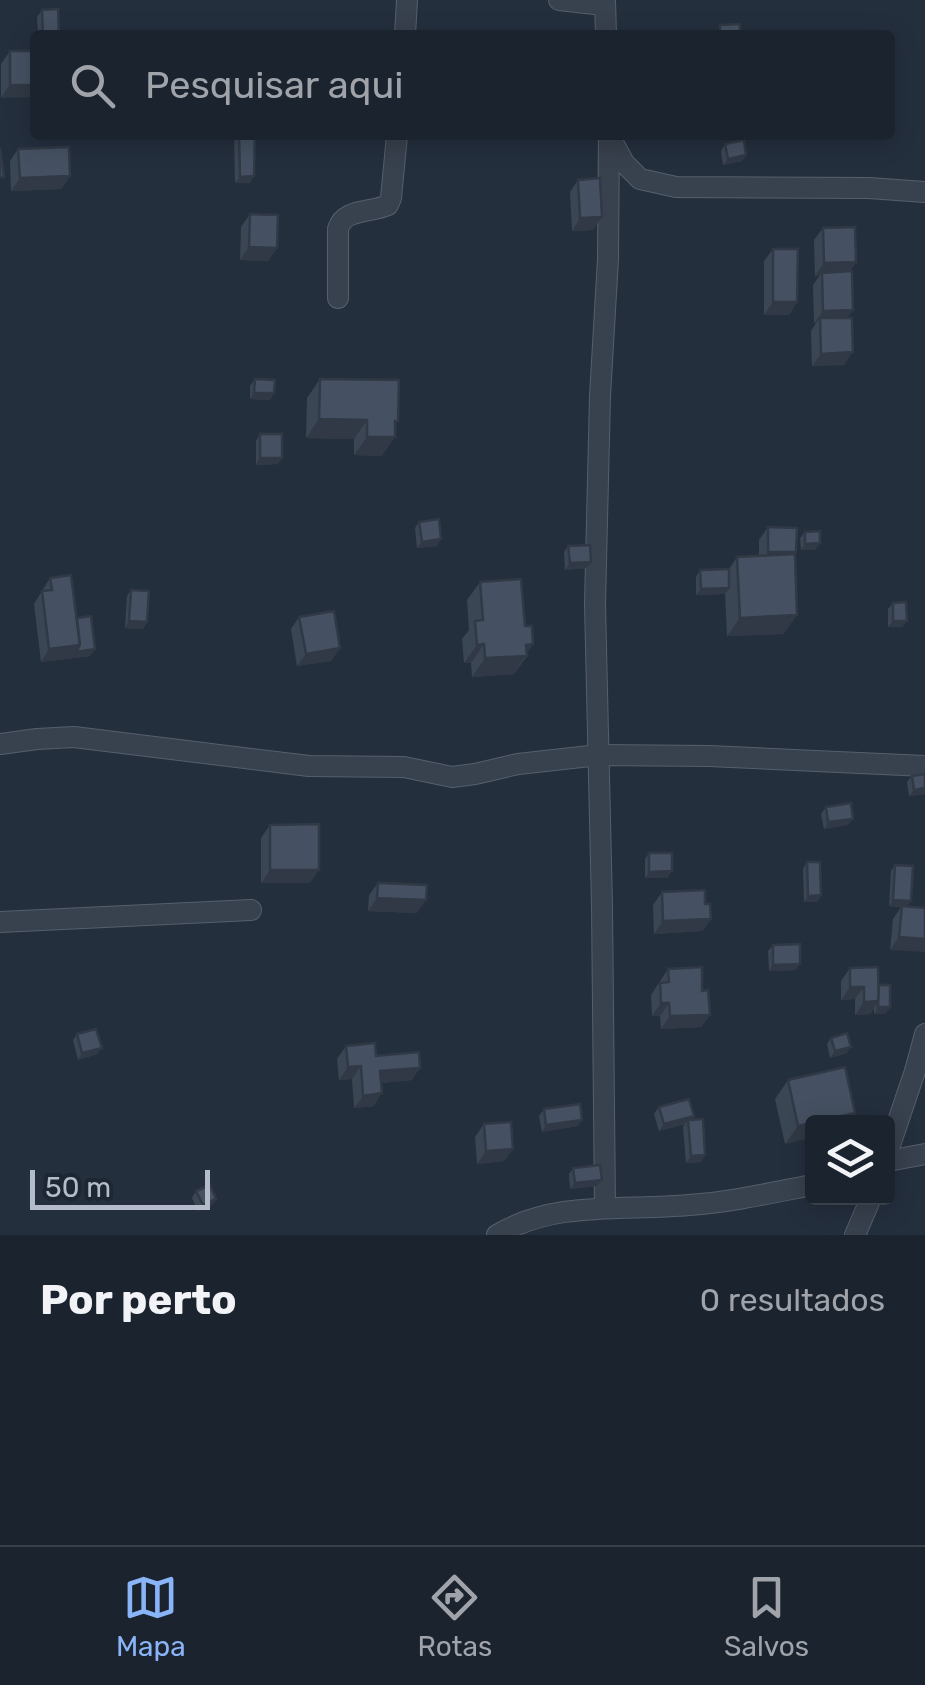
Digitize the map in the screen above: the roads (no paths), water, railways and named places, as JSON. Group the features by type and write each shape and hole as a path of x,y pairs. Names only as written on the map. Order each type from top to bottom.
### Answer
{"street":[{"path":"404,30 407,0"},
{"path":"559,0 605,2 606,30"},
{"path":"338,298 340,220 349,214 388,205 396,140"},
{"path":"605,1208 594,604 609,140"},
{"path":"611,140 624,163 640,179 676,187 925,192"},
{"path":"0,744 74,737 309,766 404,767 452,777 555,758 599,755 925,766"},
{"path":"0,922 251,910"},
{"path":"895,1131 925,1034"},
{"path":"895,1160 925,1154"},
{"path":"497,1235 534,1217 566,1211 685,1206 805,1186"},
{"path":"855,1235 867,1205"}]}
